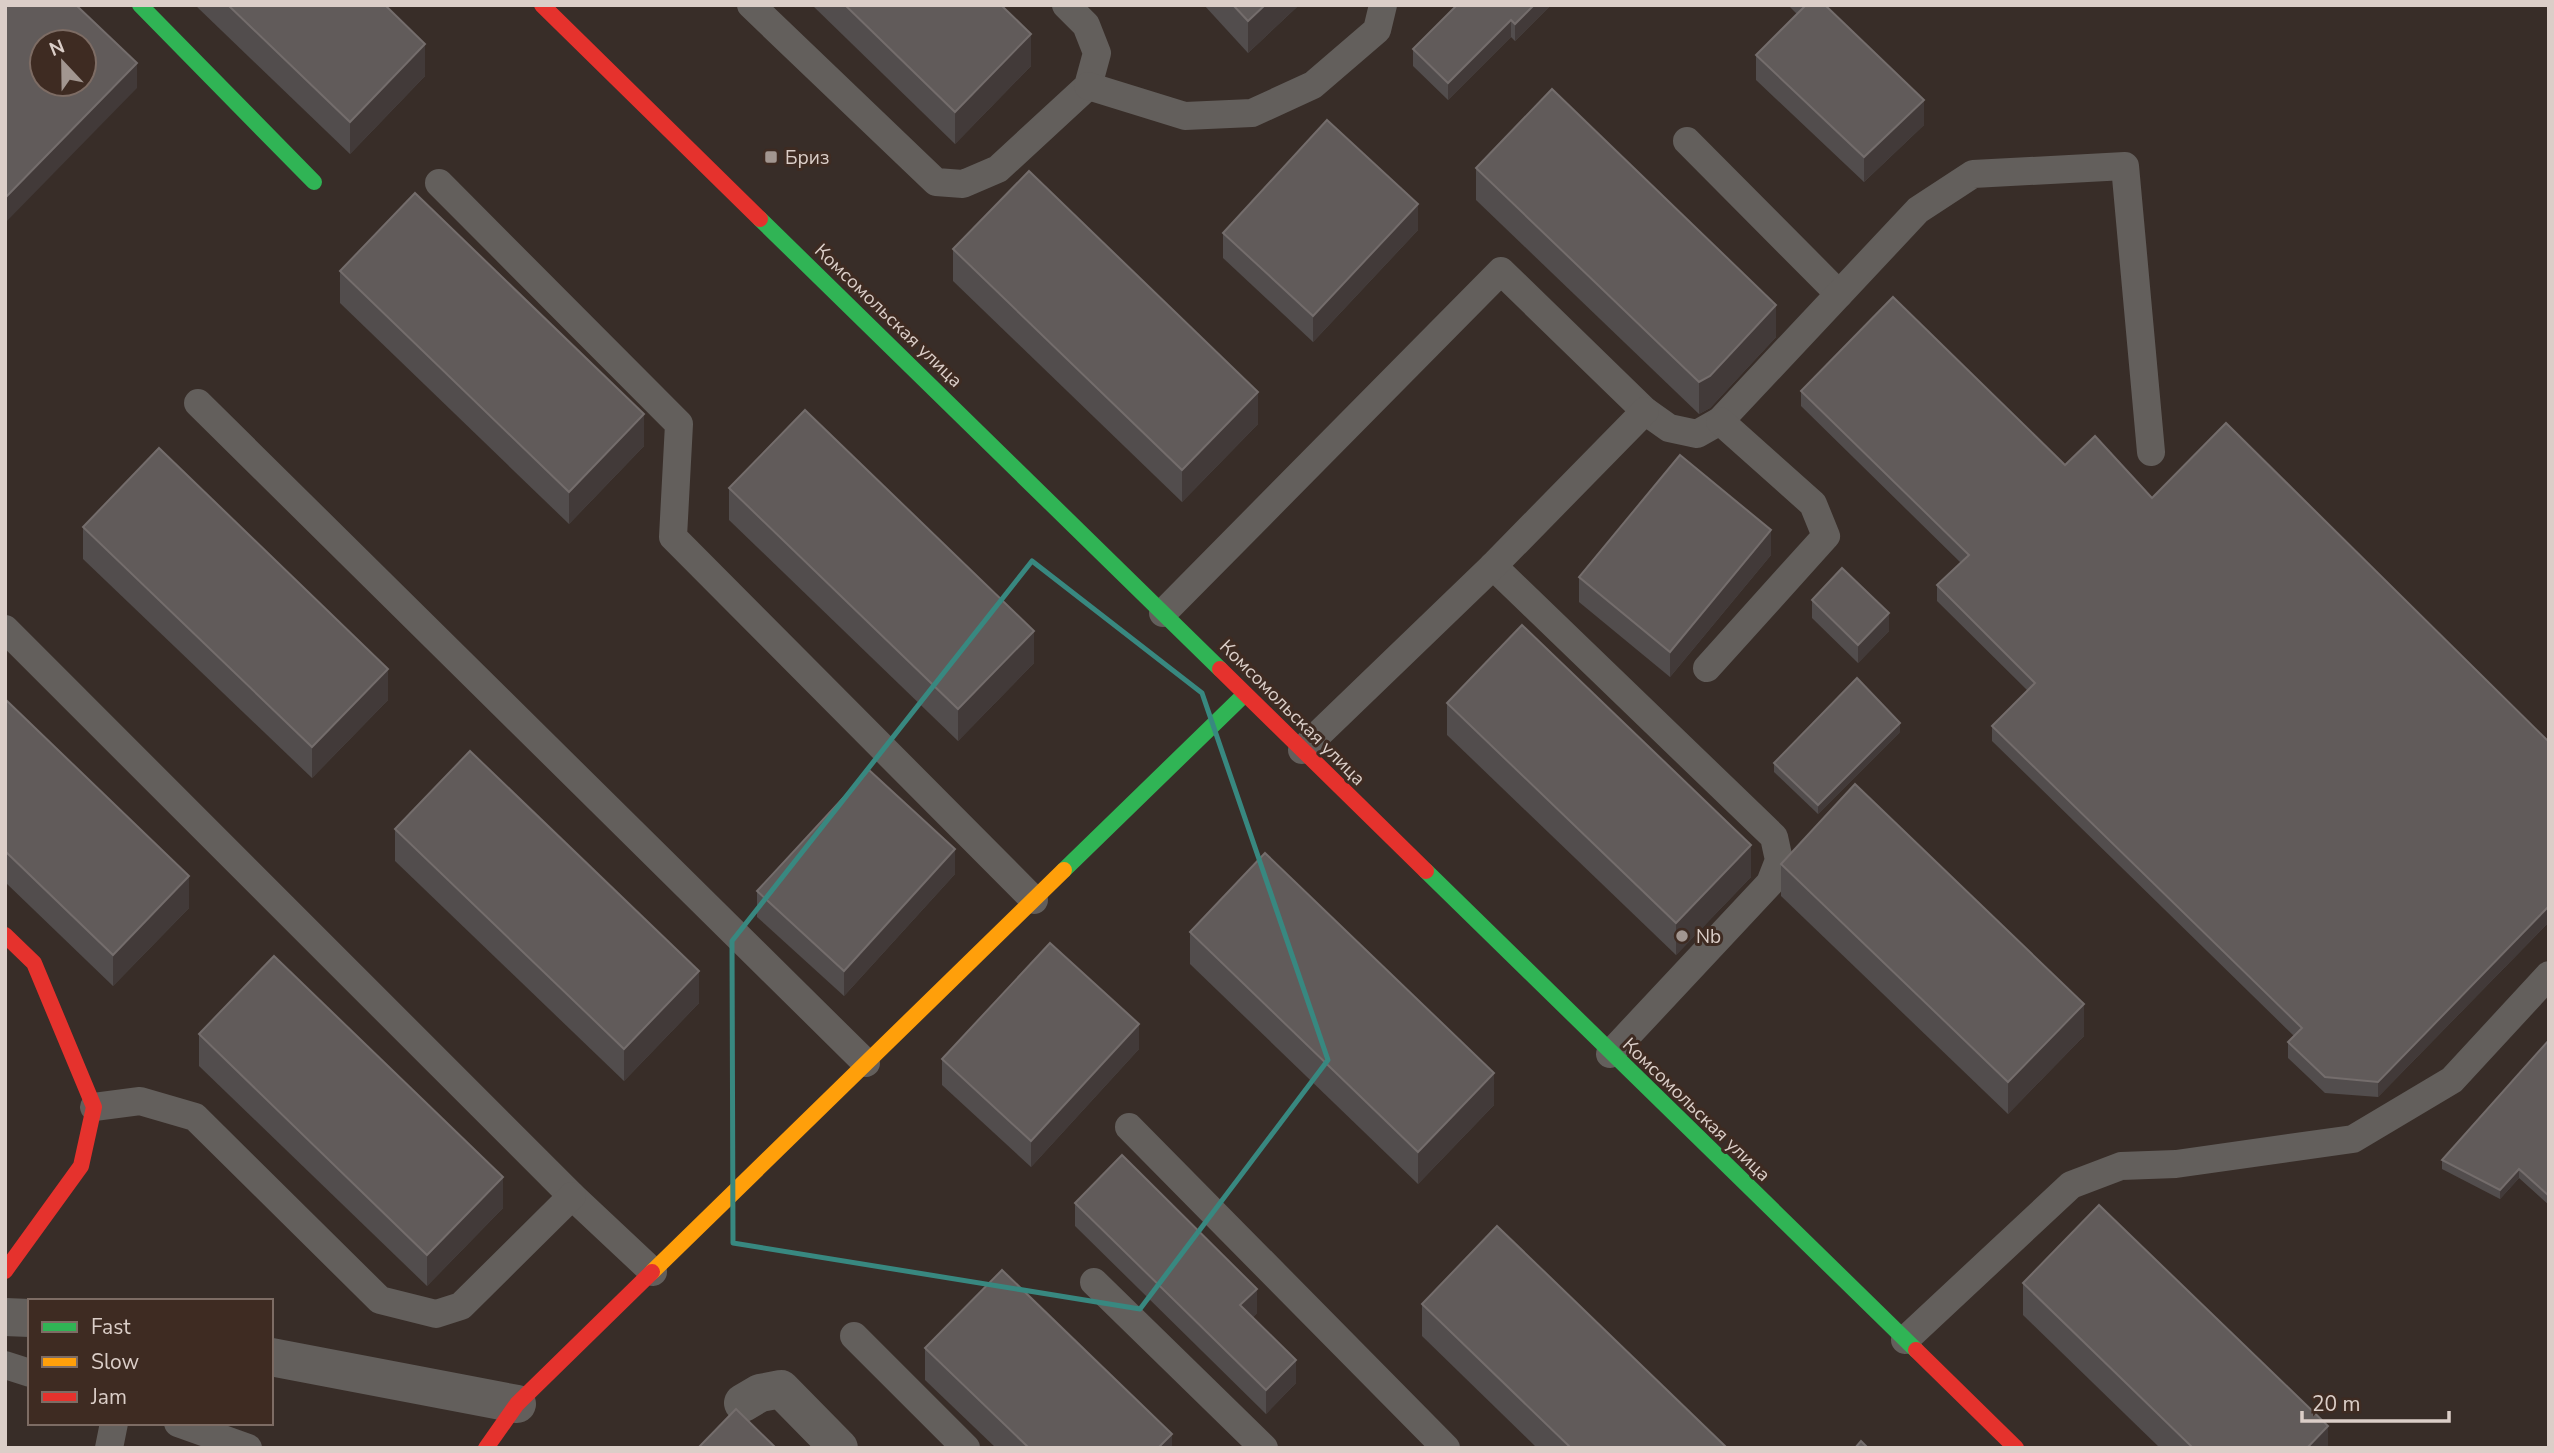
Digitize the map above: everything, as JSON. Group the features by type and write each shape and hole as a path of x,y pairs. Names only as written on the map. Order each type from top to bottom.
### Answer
{"main road":[{"path":"140,5 313,182"},
{"name":"Комсомольская улица","path":"547,7 1610,1054 2016,1448"},
{"path":"486,1448 517,1404 1245,694"},
{"path":"5,935 34,963 94,1107 81,1166 5,1271"}],"street":[{"path":"5,1317 28,1318"},
{"path":"273,1357 517,1404"},
{"path":"743,1403 760,1393 780,1389 839,1448"}],"lane":[{"path":"751,5 936,182 963,184 998,169 1088,86 1097,53 1086,25 1066,5"},
{"path":"1088,86 1185,116 1252,113 1313,85 1377,30 1383,5"},
{"path":"1687,141 1839,295"},
{"path":"1163,613 1500,271 1645,411 1669,428 1696,434 1720,421 1919,210 1973,174 2125,166 2151,452"},
{"path":"439,183 679,424 673,537 1034,900"},
{"path":"198,403 866,1063"},
{"path":"1302,750 1493,566 1645,411"},
{"path":"1707,668 1826,537 1813,504 1720,421"},
{"path":"1493,566 1774,837 1779,860 1770,883 1610,1054"},
{"path":"5,629 572,1196 653,1272"},
{"path":"1905,1340 2071,1185 2121,1166 2176,1164 2353,1139 2452,1080 2549,975"},
{"path":"94,1107 140,1101 195,1117 380,1300 436,1314 461,1306 572,1196"},
{"path":"1129,1127 1446,1448"},
{"path":"1094,1282 1247,1442"},
{"path":"854,1336 966,1448"},
{"path":"5,1365 28,1372"},
{"path":"110,1448 114,1425"},
{"path":"184,1425 248,1448"}],"highlighted area":[{"path":"1032,561 1202,693 1328,1060 1140,1309 733,1243 732,941"}],"building":[{"path":"5,5 76,5 137,63 5,198"},
{"path":"228,5 385,5 425,44 350,122"},
{"path":"845,5 1001,5 1031,34 955,112"},
{"path":"1233,5 1265,5 1248,21"},
{"path":"1457,5 1534,5 1515,24 1511,20 1448,83 1413,49"},
{"path":"1806,5 1825,5 1924,100 1864,157 1756,55"},
{"path":"1552,89 1776,305 1710,376 1699,382 1476,168"},
{"path":"1327,120 1418,204 1313,316 1223,233"},
{"path":"1029,171 1258,392 1182,470 953,249"},
{"path":"415,193 644,414 569,492 340,271"},
{"path":"1893,297 2065,465 2095,436 2152,498 2226,423 2549,742 2549,906 2378,1082 2325,1077 2288,1042 2302,1028 1992,726 2035,683 1937,585 1969,555 1801,391"},
{"path":"805,410 1034,631 958,709 729,488"},
{"path":"159,448 388,669 312,747 83,527"},
{"path":"1680,455 1771,530 1670,652 1579,577"},
{"path":"1842,568 1889,613 1858,645 1812,600"},
{"path":"1522,625 1751,845 1676,923 1447,703"},
{"path":"1857,678 1900,723 1818,805 1774,763"},
{"path":"5,699 189,876 113,955 5,851"},
{"path":"470,751 699,971 624,1049 395,829"},
{"path":"869,770 955,849 844,971 757,891"},
{"path":"1855,784 2084,1004 2008,1082 1781,864"},
{"path":"1265,853 1494,1073 1418,1152 1190,932"},
{"path":"1050,943 1139,1024 1031,1141 942,1059"},
{"path":"274,956 503,1177 427,1255 199,1034"},
{"path":"2549,1040 2549,1196 2519,1169 2500,1190 2442,1160"},
{"path":"1122,1155 1257,1289 1240,1305 1296,1360 1266,1390 1075,1203"},
{"path":"2099,1205 2328,1426 2307,1448 2193,1448 2023,1283"},
{"path":"1497,1226 1726,1448 1571,1448 1422,1304"},
{"path":"1002,1270 1172,1434 1158,1448 1029,1448 925,1348"},
{"path":"736,1409 776,1448 698,1448"},
{"path":"1861,1441 1868,1448 1855,1448"}],"traffic: fast":[{"path":"140,5 314,182"},
{"path":"760,219 1220,669"},
{"path":"1064,870 1245,694"},
{"path":"1426,871 1916,1350"}],"traffic: slow":[{"path":"652,1272 1064,870"}],"traffic: jam":[{"path":"542,5 760,219"},
{"path":"1220,669 1426,871"},
{"path":"5,935 34,963 94,1107 81,1166 5,1271"},
{"path":"486,1448 517,1404 652,1272"},
{"path":"1916,1350 2016,1448"}],"place":[{"name":"Бриз","path":"771,157"},
{"name":"Nb","path":"1682,936"}]}
